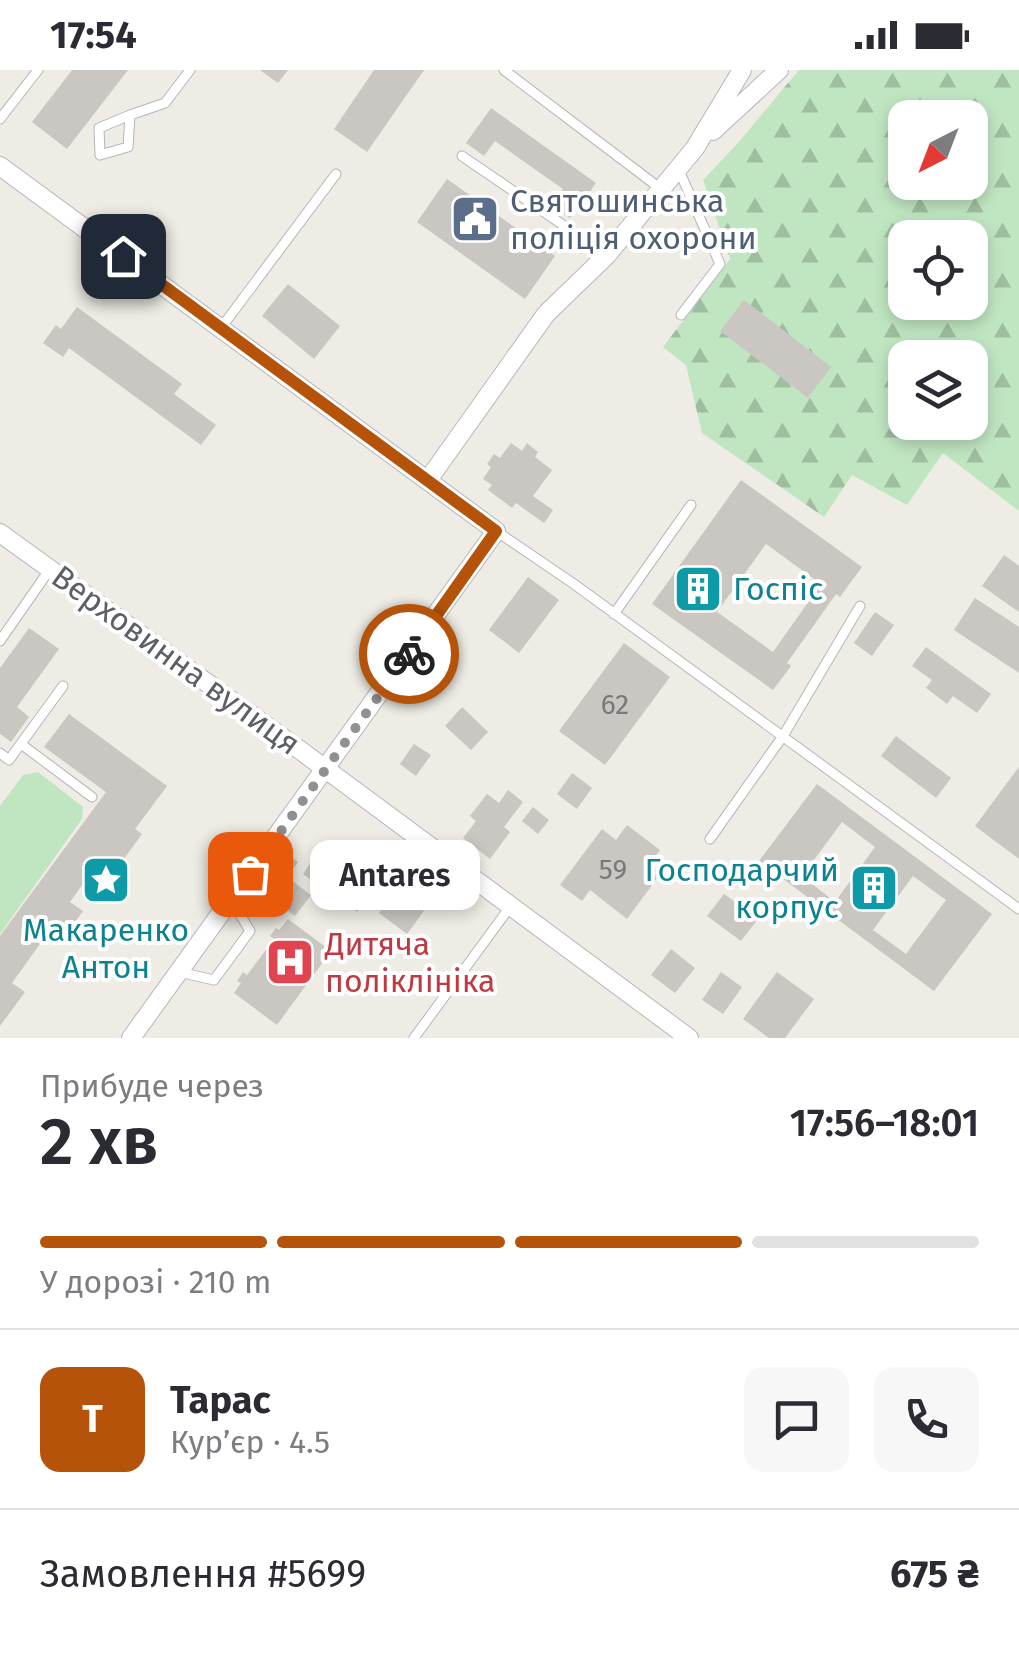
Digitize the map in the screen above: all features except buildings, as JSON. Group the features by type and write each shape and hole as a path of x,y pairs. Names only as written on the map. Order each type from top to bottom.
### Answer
{"street":[{"path":"428,480 546,314 607,255 695,148 779,70"},
{"path":"695,148 737,73"},
{"path":"0,166 496,531 132,1038"},
{"name":"Верховинна вулиця","path":"0,533 690,1038"}],"lane":[{"path":"0,119 38,70"},
{"path":"130,114 128,147 100,154 99,128 130,114 164,103 190,70"},
{"path":"504,70 661,189"},
{"path":"462,156 607,255"},
{"path":"678,168 720,264 680,315"},
{"path":"222,328 336,174"},
{"path":"614,614 691,505"},
{"path":"496,531 1019,909"},
{"path":"0,641 50,569"},
{"path":"710,839 782,736 860,606"},
{"path":"0,754 9,760 63,686"},
{"path":"21,744 92,797"},
{"path":"179,972 214,980 250,932 231,900"},
{"path":"414,1038 510,907"}],"green space":[{"path":"799,70 1019,70 1019,511 943,453 907,505 852,475 824,517 702,433 686,365 663,347 730,259 703,180"},
{"path":"38,772 83,807 82,819 0,934 0,806 23,775"}],"way so far":[{"path":"250,874 409,654"}],"place":[{"name":"Святошинська поліція охорони","path":"475,219"},
{"name":"Госпіс","path":"698,589"},
{"name":"Antares","path":"250,874"},
{"name":"Макаренко Антон","path":"106,880"},
{"name":"Господарчий корпус","path":"874,888"},
{"name":"Дитяча поліклініка","path":"290,962"}],"route":[{"path":"123,256 496,531 409,654"}]}
